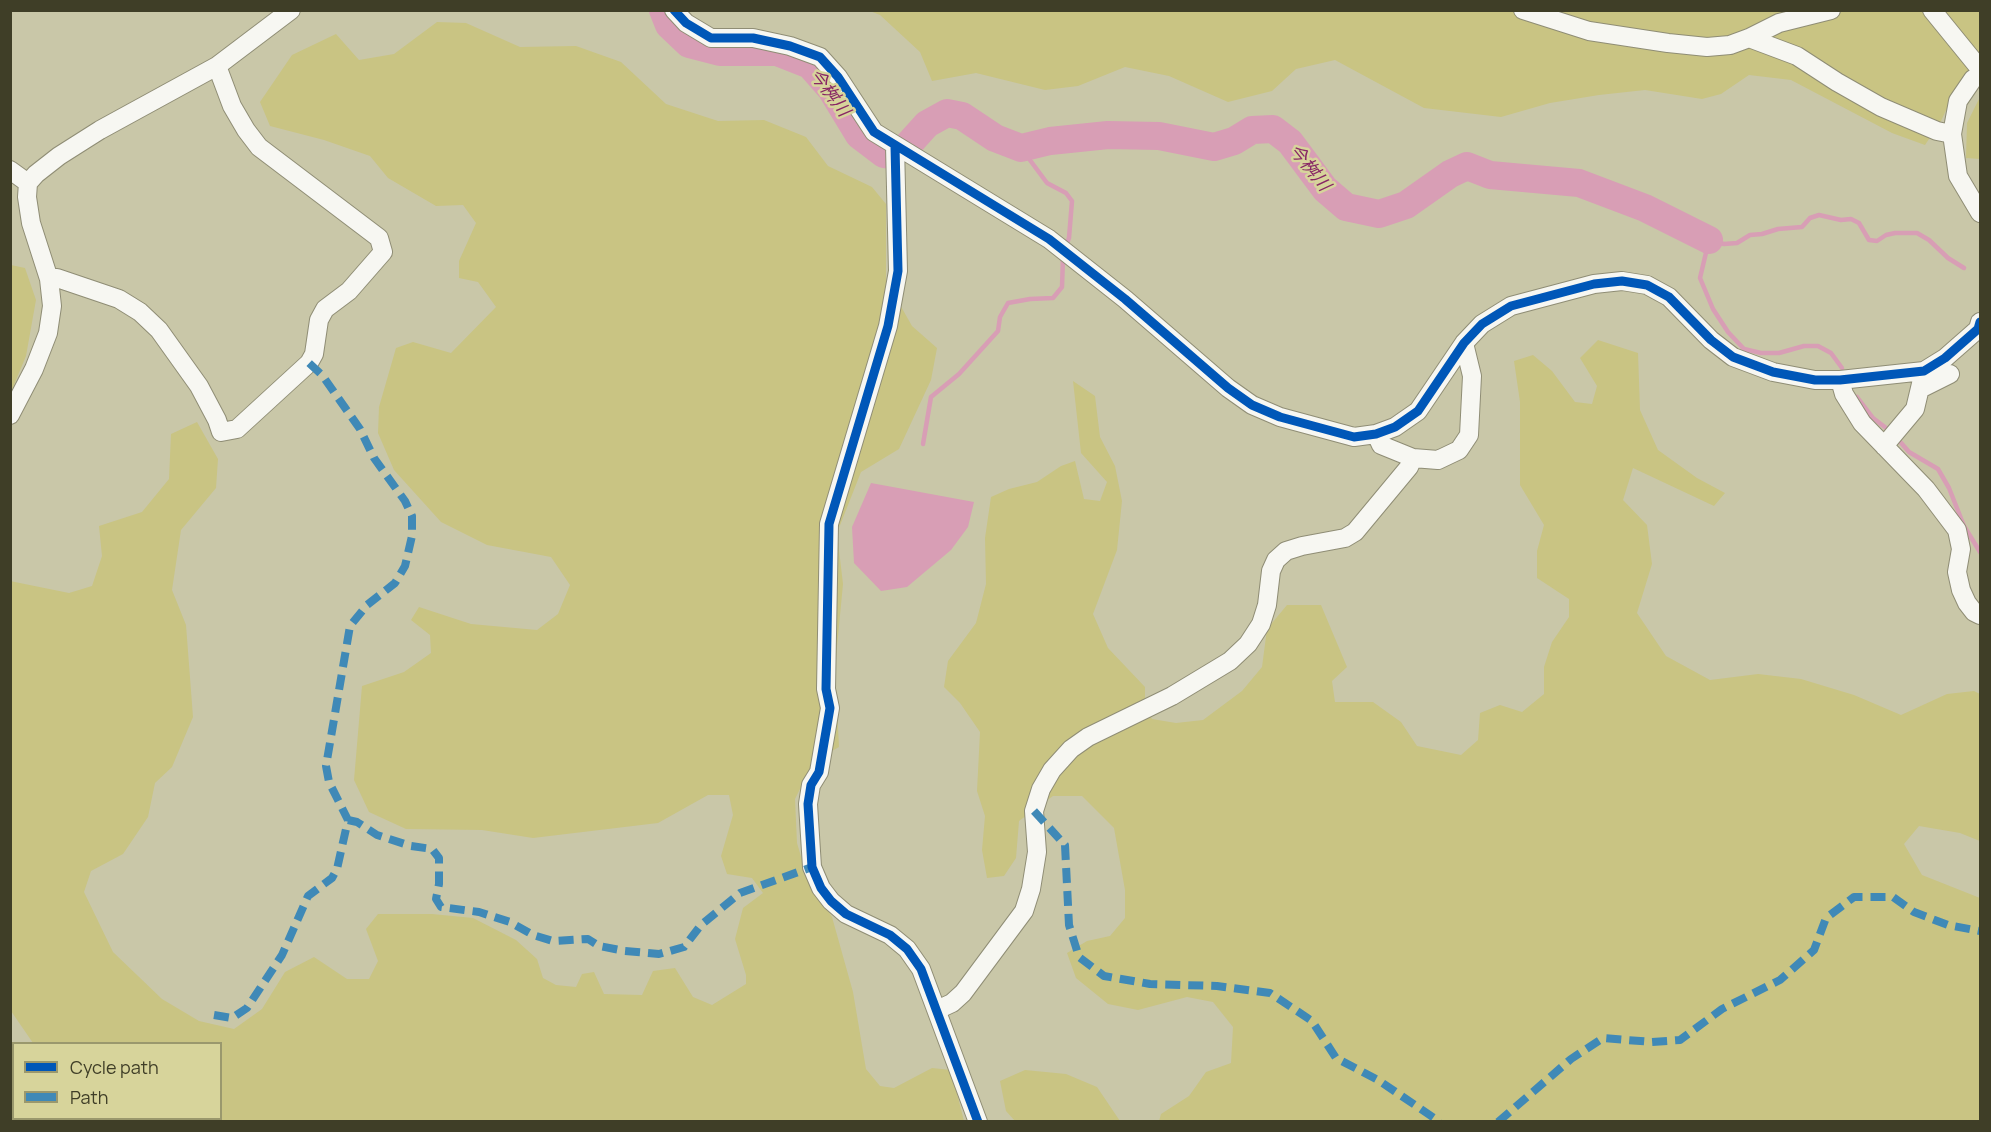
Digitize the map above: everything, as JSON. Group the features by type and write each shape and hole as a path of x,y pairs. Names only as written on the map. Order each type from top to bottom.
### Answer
{"street":[{"path":"10,414 34,369 48,333 52,306 48,279 31,223 27,197 28,183 59,156 100,130 217,66 291,10"},
{"path":"674,10 686,23 711,38 753,38 790,46 820,57 838,77 874,132 1049,239 1125,299 1228,388 1252,405 1280,417 1354,437 1376,434 1395,427 1418,411 1464,343 1482,324 1511,306 1594,284 1622,281 1647,285 1669,297 1711,340 1733,357 1773,372 1815,380 1840,380 1924,371 1945,358 1978,329 1980,322"},
{"path":"1523,10 1589,31 1707,47 1730,45 1779,23 1831,10"},
{"path":"1932,10 1976,63"},
{"path":"1749,38 1797,56 1881,107 1937,131 1952,134"},
{"path":"48,279 57,278 119,298 140,312 159,330 199,386 221,432 237,429 309,363 314,354 319,320 325,309 350,291 383,252 379,238 259,147 232,106 217,66"},
{"path":"1980,75 1973,79 1958,101 1952,134 1958,176 1980,213"},
{"path":"895,146 898,271 888,326 829,524 826,689 830,708 819,772 811,785 808,804 812,867 821,888 831,901 846,914 890,935 908,949 921,969 978,1122"},
{"path":"10,170 28,183"},
{"path":"1376,434 1381,445 1413,458 1438,460 1459,450 1469,435 1472,376 1464,343"},
{"path":"1884,446 1915,409 1924,371"},
{"path":"1920,389 1950,374"},
{"path":"1840,380 1844,394 1862,423 1926,489 1957,531 1961,549 1957,572 1960,590 1974,612 1980,615"},
{"path":"937,1010 952,1003 963,993 1024,911 1031,889 1037,852 1034,811 1041,789 1052,770 1071,749 1088,737 1163,701 1230,661 1248,644 1261,624 1267,605 1271,571 1276,560 1286,551 1345,538 1355,532 1409,467 1413,458"}],"shaded area":[{"path":"870,11 1980,11 1980,66 1953,95 1941,121 1925,145 1892,133 1791,80 1749,75 1721,94 1702,99 1645,90 1550,103 1501,117 1424,108 1335,60 1296,69 1272,91 1228,102 1169,76 1125,67 1078,86 1045,90 976,73 932,81 920,52 880,15"},
{"path":"437,22 466,23 520,47 576,46 621,62 666,104 718,121 764,120 806,137 828,166 872,187 886,204 886,280 912,326 937,348 931,380 899,449 861,472 837,533 843,584 835,668 839,747 814,761 795,799 797,843 808,880 832,917 853,992 866,1069 880,1086 894,1088 932,1068 951,1070 964,1121 107,1121 222,1120 222,1042 32,1042 11,1011 10,581 69,593 92,586 102,556 99,526 142,512 169,479 171,434 197,422 218,459 216,488 181,530 172,590 186,625 193,717 172,767 155,783 148,817 123,854 91,871 84,892 113,952 162,999 199,1021 234,1029 262,1009 285,972 314,957 347,979 369,979 378,961 366,929 378,914 432,914 473,918 516,940 537,959 543,978 556,985 576,987 582,974 594,972 604,994 642,995 653,971 675,968 693,997 712,1005 746,984 746,975 735,939 743,908 763,893 752,878 727,874 721,856 733,815 729,795 708,795 658,823 533,838 482,830 406,829 369,812 354,780 362,686 404,672 431,653 430,635 411,620 419,607 471,624 537,630 558,614 570,585 551,557 487,545 441,522 394,470 378,433 379,407 396,348 413,342 451,353 496,307 478,282 459,278 459,261 476,223 463,205 436,206 388,178 370,156 324,140 270,126 260,102 292,55 336,34 359,60 394,54"},
{"path":"1980,97 1980,159 1966,158 1967,123"},
{"path":"11,265 25,268 36,300 26,356 11,392"},
{"path":"1598,340 1638,353 1640,410 1658,450 1697,478 1725,493 1714,506 1633,468 1623,500 1647,525 1652,564 1637,613 1666,656 1710,680 1758,674 1801,679 1854,695 1901,715 1947,694 1974,691 1980,694 1980,841 1960,833 1919,826 1904,844 1922,875 1980,898 1980,1121 1159,1121 1161,1114 1189,1096 1206,1072 1231,1063 1233,1027 1213,1002 1187,997 1138,1010 1108,1004 1076,978 1067,953 1087,941 1110,936 1125,918 1125,890 1114,828 1082,796 1053,796 1019,821 1016,858 1004,876 987,878 982,850 985,816 977,791 980,732 960,703 944,687 948,661 976,623 986,584 985,538 991,497 1009,489 1037,482 1061,466 1075,461 1084,499 1100,501 1107,482 1081,453 1073,381 1095,396 1100,437 1115,466 1122,501 1117,550 1093,614 1108,648 1145,687 1145,706 1152,719 1176,723 1203,720 1242,691 1262,667 1267,629 1287,605 1321,605 1347,667 1332,681 1335,702 1373,702 1401,722 1417,746 1461,755 1478,740 1480,713 1500,705 1522,712 1544,694 1544,667 1552,642 1569,617 1569,599 1537,578 1537,551 1544,525 1520,485 1520,402 1514,361 1533,355 1552,371 1575,402 1592,404 1597,386 1580,358"},
{"path":"871,483 974,502 968,527 951,550 907,587 881,591 854,563 852,527"},
{"path":"10,1054 12,1056 12,1120 62,1121 11,1121"},
{"path":"1025,1070 1066,1074 1097,1087 1120,1121 1015,1121 1006,1111 1000,1081"}],"waterway":[{"name":"今桝川","path":"663,10 669,25 689,44 720,52 777,52 810,65 831,89 859,135 884,154 893,155"},
{"name":"今桝川","path":"908,145 927,124 947,113 962,116 995,138 1021,148 1050,141 1108,135 1159,136 1214,147 1234,141 1252,130 1273,129 1290,142 1325,189 1346,207 1379,214 1406,205 1450,174 1467,166 1490,175 1579,183 1645,208 1709,240"},
{"path":"1021,148 1047,183 1066,193 1072,201 1069,238 1066,246"},
{"path":"1842,368 1831,353 1818,346 1804,346 1779,353 1761,353 1744,349 1728,332 1713,309 1700,278 1709,240 1724,244 1737,243 1750,235 1802,227 1810,218 1819,215 1841,220 1851,219 1859,223 1869,240 1877,241 1886,235 1895,233 1917,233 1964,268"},
{"path":"923,444 931,397 959,374 998,331 1000,317 1008,303 1053,298 1062,287 1063,257"},
{"path":"1857,397 1873,418 1890,431"},
{"path":"1896,437 1909,452 1938,469 1949,488 1964,526 1980,552"}],"marked path":[{"path":"214,1015 232,1018 247,1008 282,955 308,896 332,878 337,869 348,820 329,782 326,766 350,626 367,605 395,583 405,566 412,536 412,516 405,501 374,458 360,429 322,375 309,363"},
{"path":"1034,811 1065,845 1069,925 1079,957 1104,976 1150,984 1217,986 1270,993 1312,1021 1336,1058 1378,1080 1440,1122"},
{"path":"348,820 357,822 377,835 411,846 432,849 439,858 439,884 436,899 441,907 479,912 510,922 533,935 553,941 588,939 599,946 625,951 659,954 684,947 701,925 740,893 812,867"},
{"path":"1498,1122 1571,1059 1603,1038 1652,1042 1680,1040 1722,1009 1780,980 1814,950 1826,918 1854,897 1893,897 1914,912 1948,925 1980,931"}],"cycle path":[{"path":"674,10 686,23 711,38 753,38 790,46 820,57 838,77 874,132 1049,239 1125,299 1228,388 1252,405 1280,417 1354,437 1376,434 1395,427 1418,411 1464,343 1482,324 1511,306 1594,284 1622,281 1647,285 1669,297 1711,340 1733,357 1773,372 1815,380 1840,380 1924,371 1945,358 1978,329 1980,322"},
{"path":"895,146 898,271 888,326 829,524 826,689 830,708 819,772 811,785 808,804 812,867 821,888 831,901 846,914 890,935 907,949 921,969 978,1122"}]}
